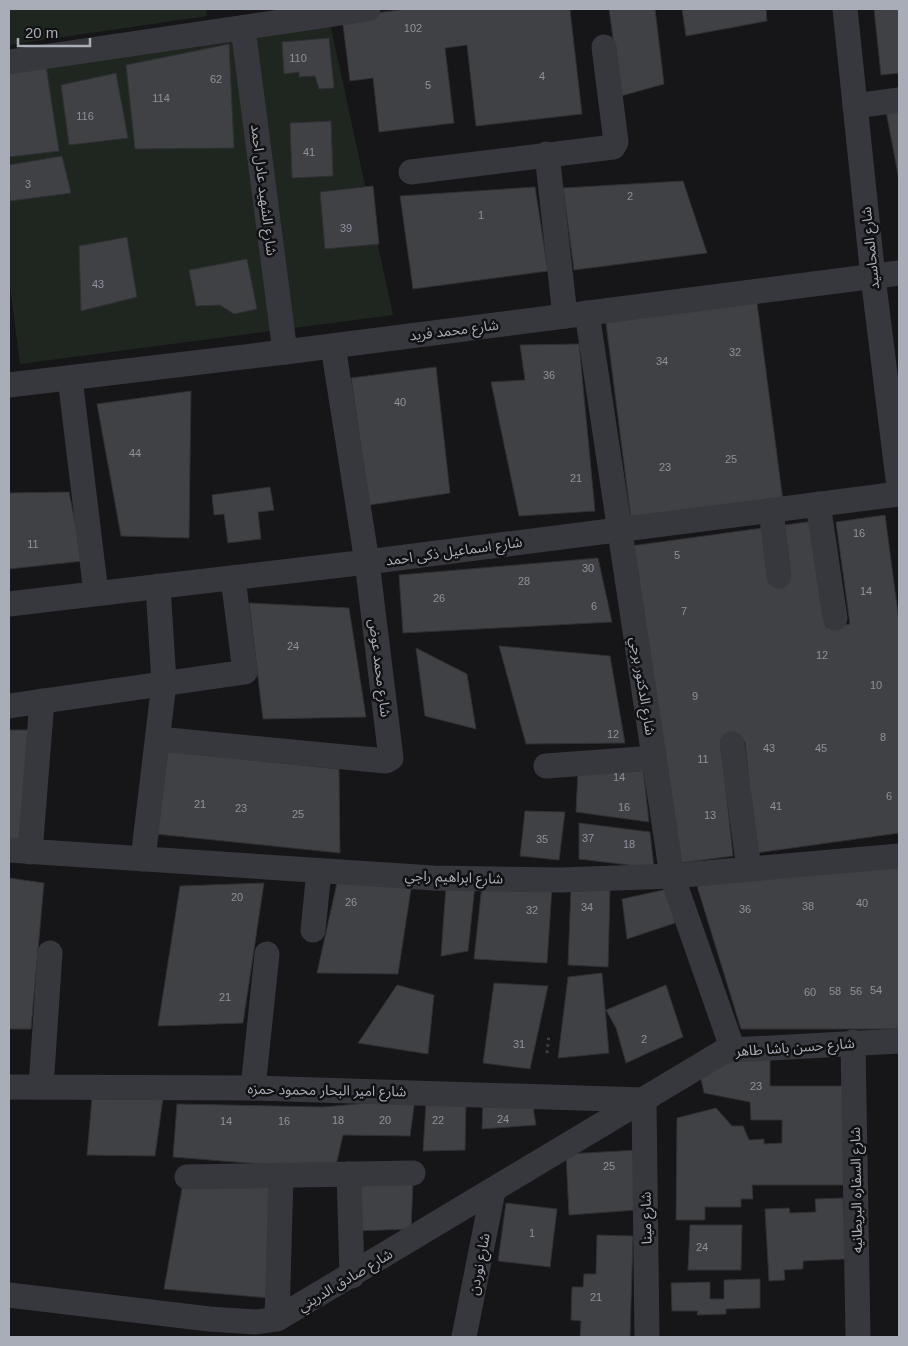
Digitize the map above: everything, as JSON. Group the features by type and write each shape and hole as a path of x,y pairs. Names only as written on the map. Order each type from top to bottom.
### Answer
{"street":[{"path":"9,62 368,9"},
{"name":"شارع المحاسيد","path":"845,9 873,277 899,487"},
{"name":"شارع الشهيد عادل احمد","path":"243,28 285,352"},
{"path":"411,172 615,145 604,47"},
{"path":"855,106 899,100"},
{"name":"شارع الدكتور برجي","path":"547,154 576,315 620,529 672,876 733,1050"},
{"name":"شارع محمد فريد","path":"9,384 285,352 899,273"},
{"name":"شارع محمد عوض","path":"158,739 386,761 390,759 367,562 333,346"},
{"path":"70,378 96,593"},
{"name":"شارع اسماعيل ذكى احمد","path":"9,604 367,562 899,494"},
{"path":"818,504 835,618"},
{"path":"771,510 779,576"},
{"path":"9,706 246,672 233,578"},
{"path":"143,859 164,683 158,586"},
{"path":"20,851 42,701"},
{"path":"732,744 749,869"},
{"path":"546,766 654,758"},
{"name":"شارع ابراهيم راجي","path":"20,851 434,878 551,880 672,876 899,856"},
{"path":"313,930 320,870"},
{"path":"41,1087 50,953"},
{"path":"253,1088 268,954"},
{"name":"شارع حسن باشا طاهر","path":"644,1100 709,1059 733,1050 899,1041"},
{"name":"شارع السفاره البريطانيه","path":"854,1042 858,1337"},
{"name":"شارع امير البحار محمود حمزه","path":"9,1087 253,1088 644,1100"},
{"name":"شارع صادق الدريني","path":"9,1295 207,1328 277,1319 352,1276 644,1100"},
{"name":"شارع مينا","path":"644,1100 647,1337"},
{"path":"187,1177 413,1173"},
{"path":"349,1174 352,1276"},
{"path":"277,1319 281,1175"},
{"name":"شارع نوردن","path":"464,1337 493,1191"}],"path":[{"path":"547,1053 549,1034"}],"shaded area":[{"path":"9,9 206,9 207,16 9,45"},
{"path":"329,18 393,315 20,364 9,278 9,55"}],"building":[{"path":"408,9 579,9 570,10 582,114 476,126 467,45 445,48 454,123 379,132 373,78 350,81 342,17"},
{"path":"609,9 655,9 664,84 621,96"},
{"path":"682,9 766,9 767,21 686,36"},
{"path":"874,9 899,9 899,73 881,75"},
{"path":"329,38 334,88 319,89 315,76 299,77 299,72 284,74 282,42"},
{"path":"229,44 234,148 135,149 126,65"},
{"path":"45,59 59,151 9,157 9,65"},
{"path":"116,73 128,138 69,145 61,85"},
{"path":"899,109 899,180 886,111"},
{"path":"331,121 333,176 292,178 290,123"},
{"path":"62,156 71,193 10,201 9,165"},
{"path":"683,181 707,253 574,270 563,188"},
{"path":"373,186 379,244 325,249 320,192"},
{"path":"535,187 548,271 413,289 400,196"},
{"path":"127,237 137,297 81,311 79,246"},
{"path":"247,259 257,309 234,314 220,305 196,306 189,270"},
{"path":"756,295 783,501 631,519 605,316"},
{"path":"579,344 595,511 519,516 491,382 525,380 520,345"},
{"path":"436,367 450,493 369,505 351,378"},
{"path":"191,391 189,538 121,536 97,404"},
{"path":"270,487 274,510 258,512 261,539 228,543 224,514 214,515 212,495"},
{"path":"69,492 83,561 9,569 9,493"},
{"path":"885,515 899,621 899,833 756,853 745,742 721,741 733,856 673,864 631,546 814,521 826,627 850,624 836,522"},
{"path":"598,558 612,622 403,633 399,575"},
{"path":"249,603 349,608 366,717 263,719"},
{"path":"499,646 610,656 625,743 526,744"},
{"path":"416,648 467,674 476,729 425,716"},
{"path":"9,730 29,730 25,840 9,838"},
{"path":"166,751 339,769 340,853 156,834"},
{"path":"643,767 649,822 576,812 578,770"},
{"path":"525,811 565,812 559,860 520,856"},
{"path":"579,823 650,832 654,868 579,859"},
{"path":"899,862 899,1029 741,1029 697,886"},
{"path":"339,874 413,876 398,974 317,973"},
{"path":"9,878 44,883 31,1029 9,1029"},
{"path":"264,883 243,1023 158,1026 180,886"},
{"path":"475,885 468,951 441,956 446,886"},
{"path":"482,885 552,887 547,963 474,959"},
{"path":"571,888 610,889 608,967 568,965"},
{"path":"668,889 675,923 627,939 622,899"},
{"path":"602,973 609,1053 558,1058 568,977"},
{"path":"494,983 548,986 530,1069 483,1063"},
{"path":"397,985 434,995 428,1054 358,1043"},
{"path":"666,985 683,1037 626,1063 616,1028 606,1010"},
{"path":"770,1057 770,1086 853,1086 854,1185 752,1185 753,1199 741,1199 741,1207 705,1207 705,1220 676,1220 677,1118 716,1108 732,1126 743,1126 749,1140 764,1139 764,1144 782,1143 782,1120 751,1120 750,1102 704,1093 699,1069 717,1058"},
{"path":"92,1098 163,1098 155,1156 87,1155"},
{"path":"415,1099 410,1136 343,1135 335,1170 173,1157 177,1104 323,1107"},
{"path":"483,1099 532,1101 536,1125 482,1129"},
{"path":"466,1102 465,1150 423,1151 426,1104"},
{"path":"639,1150 636,1210 569,1215 566,1154"},
{"path":"354,1179 413,1182 411,1229 355,1231"},
{"path":"183,1183 273,1183 270,1298 164,1289"},
{"path":"843,1198 846,1259 803,1261 803,1269 784,1270 785,1280 769,1281 765,1209 789,1208 790,1213 816,1212 815,1199"},
{"path":"506,1203 557,1209 550,1267 498,1261"},
{"path":"690,1225 742,1225 741,1270 688,1270"},
{"path":"597,1235 633,1236 630,1337 580,1337 581,1321 571,1320 572,1287 583,1287 584,1274 596,1274"},
{"path":"760,1279 760,1308 726,1309 726,1314 697,1315 698,1311 672,1311 671,1283 710,1282 710,1299 724,1299 724,1280"}]}
